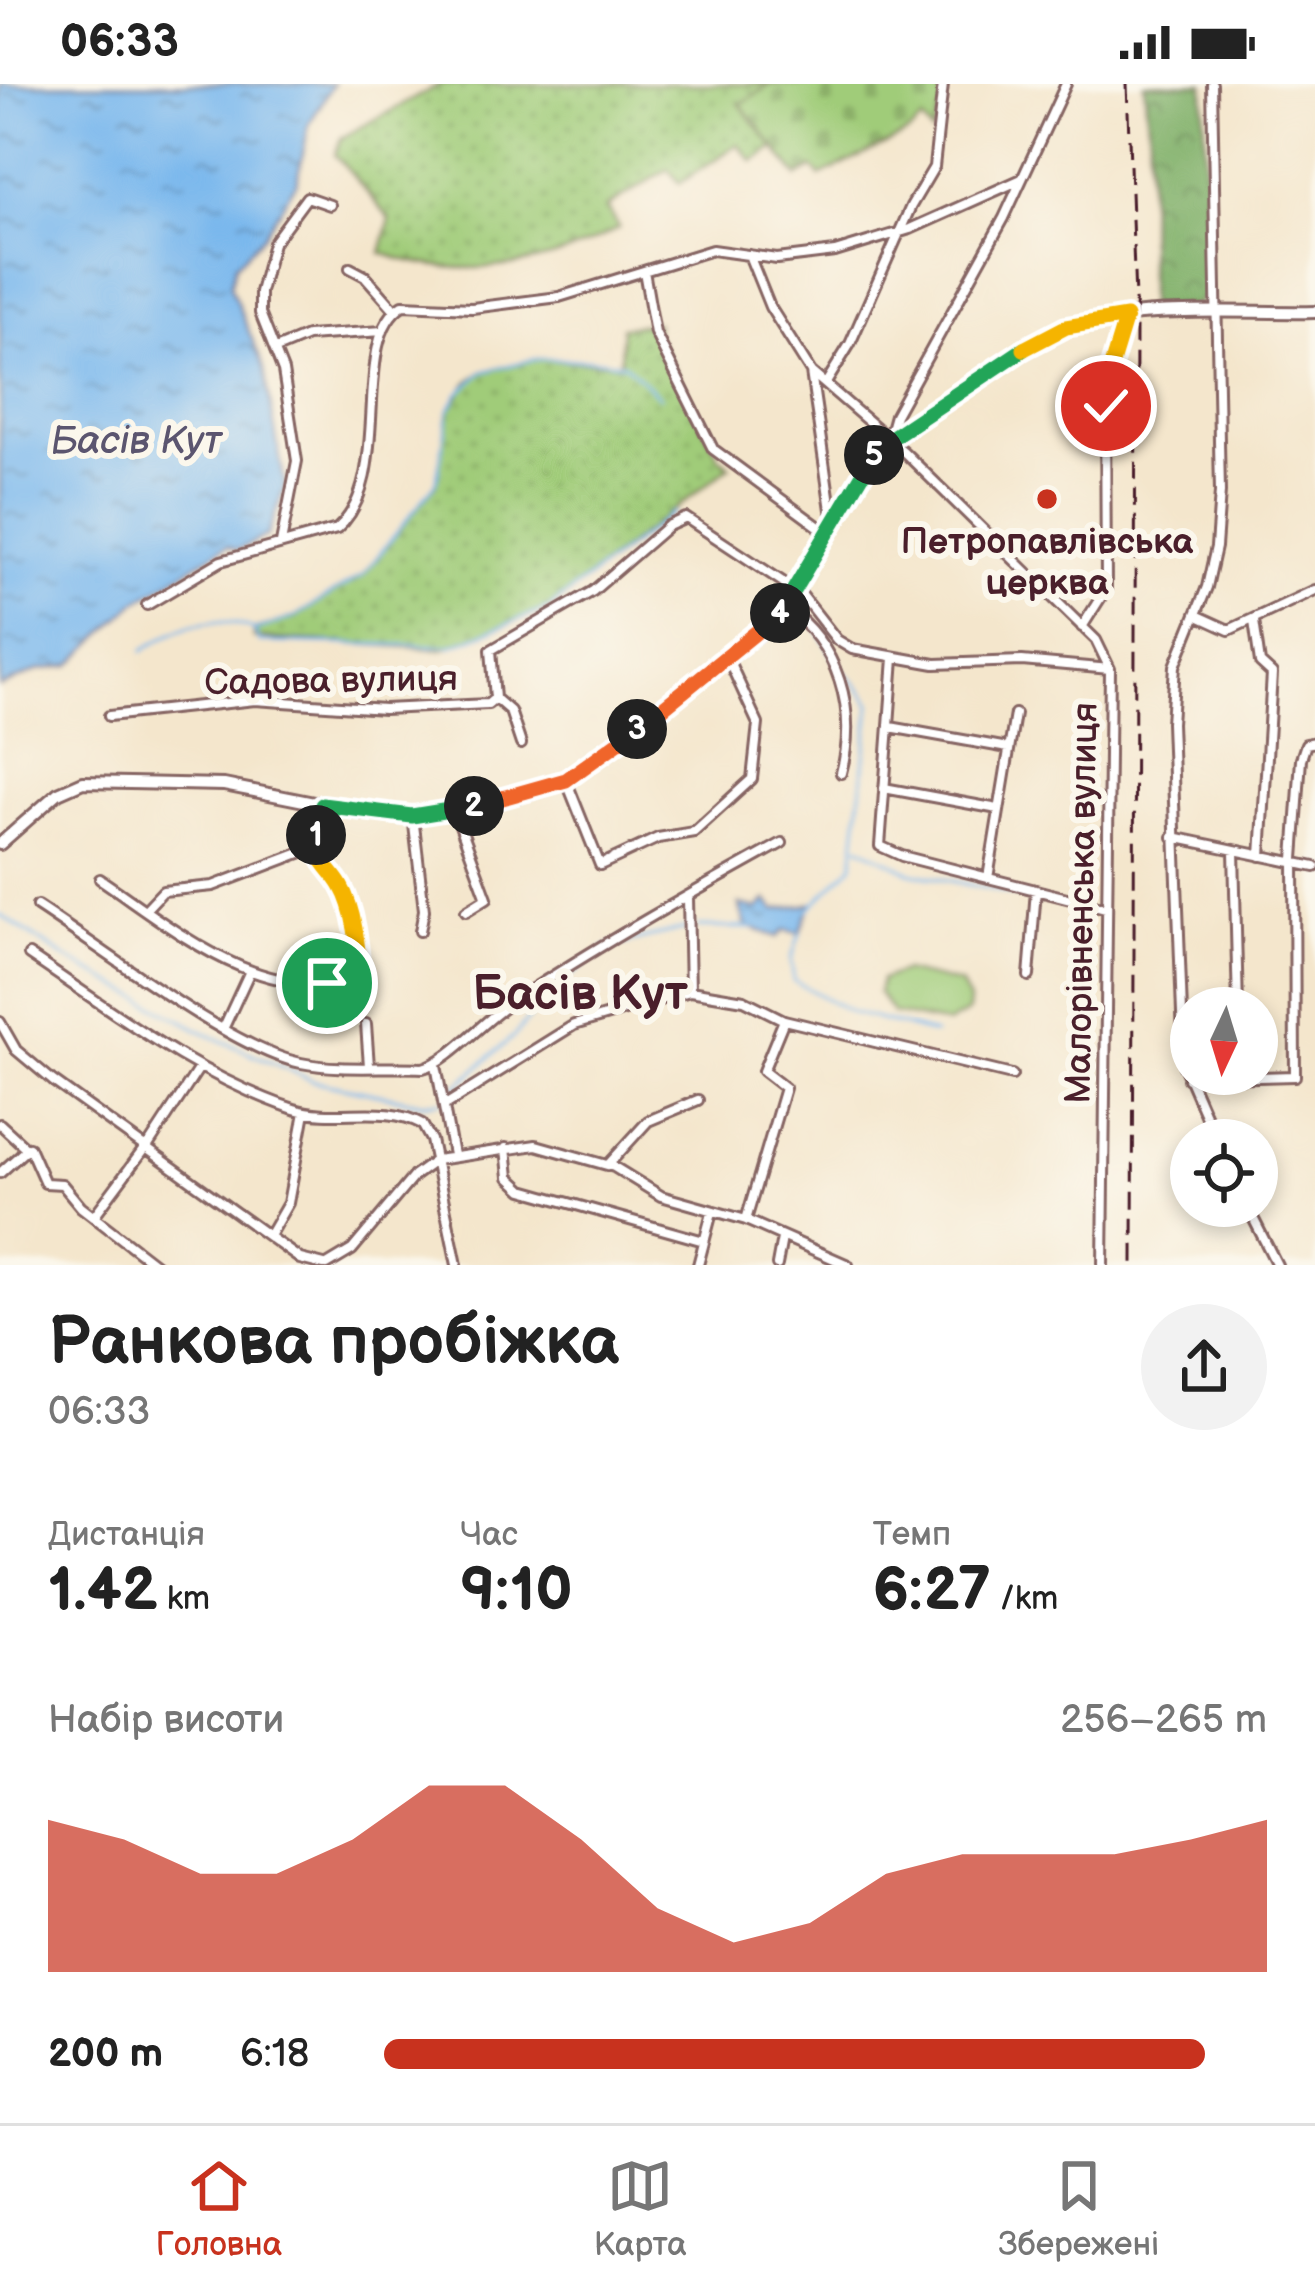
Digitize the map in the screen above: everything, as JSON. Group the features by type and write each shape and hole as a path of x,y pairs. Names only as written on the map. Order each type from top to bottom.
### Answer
{"main road":[{"path":"0,844 58,793 82,782 224,785 322,805 412,816 566,780 776,621 836,514 888,440 1052,333 1126,317 1315,312"}],"street":[{"path":"826,383 850,344 937,158 944,84"},
{"path":"888,440 895,416 1022,179 1066,84"},
{"path":"1182,987 1173,837 1171,687 1216,547 1212,84"},
{"path":"147,605 204,568 337,529 352,514 370,456 382,331 394,310 416,304 472,308 538,301 699,252 792,260 898,234 1022,179"},
{"path":"281,544 298,477 276,349 260,314 266,257 307,197 329,206"},
{"path":"749,255 770,308 811,373 836,514"},
{"path":"350,268 365,276 394,310"},
{"path":"644,271 655,333 713,449 826,532"},
{"path":"1082,627 1106,589 1105,394 1126,317"},
{"path":"276,349 307,336 382,331"},
{"path":"811,373 888,440 1102,646 1109,669"},
{"name":"Садова вулиця","path":"109,716 255,700 427,709 488,704 495,698 491,650 593,591 680,519 694,520 795,589"},
{"name":"Малорівненська вулиця","path":"795,589 843,645 894,658 935,664 1022,661 1109,669 1102,1265"},
{"path":"1196,615 1229,630 1315,590"},
{"path":"784,606 812,629 844,688 848,725 841,772"},
{"path":"1254,621 1260,663 1272,674 1261,856"},
{"path":"566,780 600,865 658,838 694,832 747,786 758,763 758,724 728,658"},
{"path":"894,658 880,846 1106,908"},
{"path":"495,698 510,711 521,744"},
{"path":"988,878 1015,714"},
{"path":"890,727 1009,748"},
{"path":"1278,1078 1295,1076 1296,863 1311,743"},
{"path":"884,788 998,808"},
{"path":"146,909 158,892 213,886 308,850 322,805"},
{"path":"454,809 487,898 466,911"},
{"path":"412,816 424,910 420,931"},
{"path":"1173,837 1315,867"},
{"path":"100,879 250,971 308,984 360,974 346,899 314,842"},
{"path":"37,906 224,1027 298,1063 436,1064 474,1028 614,936 782,843"},
{"path":"1234,851 1237,987"},
{"path":"1029,976 1036,890"},
{"path":"688,898 690,991"},
{"path":"29,955 199,1068 305,1112 413,1119 427,1130 457,1265"},
{"path":"308,984 309,958"},
{"path":"224,1027 250,971"},
{"path":"447,1104 574,1025 690,991 744,1000 784,1019 1012,1075"},
{"path":"746,1220 785,1088 763,1071 784,1019"},
{"path":"0,1022 25,1059 300,1258 326,1265 352,1250 414,1176 436,1160 536,1144 608,1165 661,1196 746,1220 848,1265"},
{"path":"366,1024 369,1066"},
{"path":"436,1064 453,1155"},
{"path":"94,1216 199,1068"},
{"path":"608,1165 648,1121 698,1100"},
{"path":"269,1236 288,1203 305,1112"},
{"path":"0,1124 25,1147 45,1183 62,1184 156,1265"},
{"path":"0,1173 18,1160 25,1147"},
{"path":"506,1148 509,1178 523,1190 704,1241"},
{"path":"698,1265 712,1212"},
{"path":"1258,1227 1277,1265"},
{"path":"777,1265 782,1238"}],"green space":[{"path":"441,84 771,84 741,105 775,148 753,161 738,144 680,183 668,169 607,207 619,228 562,253 472,268 411,261 381,253 390,219 335,155 341,138"},
{"path":"771,84 938,84 943,102 932,133 922,121 910,132 820,176 813,168 798,177 740,104"},
{"path":"1144,84 1204,84 1207,294 1193,307 1148,307 1149,134"},
{"path":"656,323 655,334 719,457 730,466 549,608 442,649 254,638 254,630 293,618 363,575 436,484 449,411 468,382 483,372 535,359 620,363 622,327"},
{"path":"904,971 960,984 969,1001 968,1012 947,1024 893,1013 878,993 881,980"}],"water":[{"name":"Басів Кут","path":"0,84 333,84 309,124 297,182 263,236 236,264 230,286 264,368 285,486 268,535 237,550 228,546 218,551 136,602 71,665 39,670 0,687"},
{"path":"767,900 775,910 811,904 800,933 785,930 778,937 746,926 739,905 758,909"}],"waterway":[{"path":"256,630 293,618 363,575 436,483 449,411 458,394 483,372 535,359 599,360 625,364 660,397"},
{"path":"143,651 182,629 210,622 254,630 259,642 451,646 549,608 674,512"},
{"path":"799,604 871,704 853,865 808,910"},
{"path":"859,846 910,872 1021,896"},
{"path":"0,915 69,960 211,1036 314,1081 423,1103 441,1101"},
{"path":"698,927 754,928"},
{"path":"450,1092 515,1035 553,990 607,947 686,929"},
{"path":"800,933 791,960 794,981 851,1012 934,1034"}],"railway":[{"path":"1127,84 1136,326 1133,1265"}],"place":[{"name":"Петропавлівська церква","path":"1047,499"}],"district":[{"name":"Басів Кут","path":"580,992"}],"route":[{"path":"327,983 360,974 342,886 323,866 314,842 322,805 386,815 437,813 520,796 580,772 776,621 855,483 888,440 1052,333 1080,323 1126,317 1108,376 1106,406"}]}
